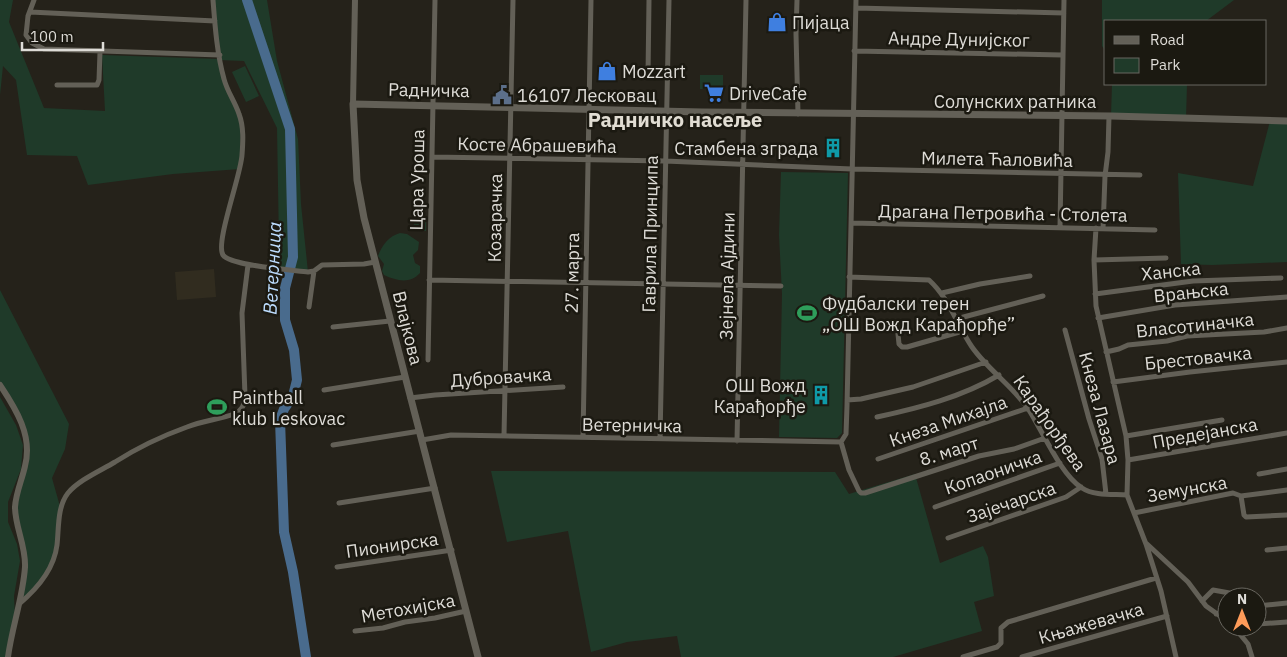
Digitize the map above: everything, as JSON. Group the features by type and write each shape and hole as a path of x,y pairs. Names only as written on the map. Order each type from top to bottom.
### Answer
{"main road":[{"name":"Радничка","path":"353,104 744,112"},
{"name":"Влајкова","path":"353,104 356,180 390,321 452,550 478,657"},
{"name":"Солунских ратника","path":"744,112 853,115 1109,116 1287,121"}],"street":[{"path":"34,0 28,16 26,35 32,43 48,50 220,55"},
{"path":"213,0 219,59 224,81 241,120 242,139 240,169 222,236 221,249 226,258 248,265 311,271 322,265 375,262"},
{"name":"Влајкова","path":"353,104 355,0"},
{"name":"Цара Уроша","path":"428,360 435,0"},
{"name":"Козарачка","path":"504,436 513,0"},
{"name":"27. марта","path":"583,437 591,0"},
{"path":"648,75 649,0"},
{"name":"Гаврила Принципа","path":"660,439 669,0"},
{"name":"Зејнела Ајдини","path":"737,441 746,0"},
{"path":"797,0 798,114"},
{"path":"841,442 846,434 856,0"},
{"path":"1060,227 1064,0"},
{"path":"856,8 1064,13"},
{"path":"30,12 215,21"},
{"name":"Андре Дунијског","path":"854,51 1062,55"},
{"path":"57,85 97,85 100,80 100,52"},
{"path":"1103,229 1109,116"},
{"name":"Косте Абрашевића","path":"432,157 665,161 852,169"},
{"name":"Милета Ћаловића","path":"852,169 1140,176"},
{"name":"Драгана Петровића - Столета","path":"851,223 1155,230"},
{"path":"1096,228 1094,260 1095,294 1098,318 1126,436 1128,460 1127,495 1146,544 1167,616 1176,657"},
{"path":"1094,260 1166,258"},
{"path":"19,604 33,592 46,574 57,546 59,520 63,502 68,493 121,458 187,427 234,414 243,407 246,396 242,313 248,265"},
{"path":"309,307 311,271"},
{"path":"942,293 980,284 1030,276"},
{"name":"Карађорђева","path":"849,277 929,280 942,293 972,347 1028,408 1073,482 1092,493 1127,495"},
{"name":"Ханска","path":"1095,294 1193,281 1280,278"},
{"path":"429,280 781,286"},
{"path":"956,319 1043,296"},
{"name":"Врањска","path":"1098,318 1175,305 1287,297"},
{"path":"333,327 390,321"},
{"name":"Власотиначка","path":"1106,352 1128,345 1167,341 1187,336 1264,332 1287,328"},
{"name":"Кнеза Лазара","path":"1065,330 1102,459 1106,494"},
{"path":"898,334 899,344 902,347 906,347 963,331"},
{"path":"847,400 869,398 913,387 986,362"},
{"name":"Брестовачка","path":"1113,382 1287,362"},
{"path":"877,417 954,396 973,389 999,375"},
{"path":"324,390 405,377"},
{"path":"0,385 19,416 27,439 27,460 16,496 15,507 25,557 24,580 8,657"},
{"name":"Дубровачка","path":"410,398 563,387"},
{"name":"Кнеза Михајла","path":"878,459 1028,408"},
{"path":"1126,436 1222,420"},
{"path":"333,445 420,431"},
{"name":"Предејанска","path":"1128,460 1287,433"},
{"name":"Ветерничка","path":"422,440 451,435 841,442"},
{"name":"8. март","path":"841,442 849,470 861,493 979,456 1045,438"},
{"name":"Копаоничка","path":"935,507 1060,463"},
{"path":"1259,474 1287,469"},
{"name":"Зајечарска","path":"948,538 1066,497 1081,487"},
{"path":"339,503 435,488"},
{"path":"1241,496 1287,490"},
{"name":"Земунска","path":"1134,512 1233,493 1241,496 1246,517 1287,515"},
{"path":"1146,544 1188,582 1202,601 1216,614"},
{"path":"1267,550 1287,548"},
{"name":"Пионирска","path":"337,567 452,550"},
{"path":"963,657 997,647 1001,641 1001,628 1008,622 1156,578"},
{"path":"1202,601 1213,590 1217,591"},
{"path":"1267,605 1287,603"},
{"name":"Метохијска","path":"355,631 383,628 466,611"},
{"name":"Књажевачка","path":"1022,657 1167,616"},
{"path":"1267,623 1287,622"},
{"path":"1243,637 1248,644 1252,657"}],"shaded area":[{"path":"214,269 216,297 177,300 175,272"}],"green space":[{"path":"0,0 13,0 9,22 44,108 105,111 102,55 219,59 213,0 267,0 277,61 298,139 301,204 308,272 273,267 279,244 277,128 244,61 219,60 241,120 240,169 173,174 88,185 77,156 27,155 16,80 3,66 0,95"},
{"path":"1102,0 1234,0 1207,20 1104,20 1104,49 1102,46"},
{"path":"245,66 259,96 246,102 232,72"},
{"path":"700,75 723,75 723,89 700,89"},
{"path":"1112,85 1187,85 1186,119 1111,116"},
{"path":"1270,121 1287,121 1287,262 1212,265 1181,264 1178,173 1253,186"},
{"path":"781,172 848,173 842,433 837,438 779,437 782,294 779,235"},
{"path":"414,219 426,219 426,231 414,231"},
{"path":"400,233 407,234 419,242 418,250 413,255 415,263 420,266 420,273 408,280 398,280 384,275 382,271 384,264 378,256 386,242 392,236"},
{"path":"0,290 69,424 65,449 52,478 61,510 57,547 46,574 19,604 25,566 16,517 27,439 0,385"},
{"path":"0,397 16,425 23,445 21,469 8,502 8,522 17,544 20,561 14,596 15,618 8,657 0,657"},
{"path":"491,471 835,472 849,494 915,474 940,563 983,546 988,557 994,596 974,602 982,631 893,657 681,657 677,636 627,642 591,652 568,531 507,542"}],"waterway":[{"name":"Ветерница","path":"247,0 290,129 293,257 285,288 285,320 294,350 297,380 293,396 284,409 280,420 284,532 293,572 306,657"}],"place":[{"name":"Пијаца","path":"777,22"},
{"name":"Mozzart","path":"607,71"},
{"name":"DriveCafe","path":"714,93"},
{"name":"16107 Лесковац","path":"502,95"},
{"name":"Стамбена зграда","path":"833,148"},
{"name":"Фудбалски терен „ОШ Вожд Карађорђе”","path":"807,313"},
{"name":"ОШ Вожд Карађорђе","path":"821,395"},
{"name":"Paintball klub Leskovac","path":"217,407"}],"district":[{"name":"Радничко насеље","path":"675,119"}]}
